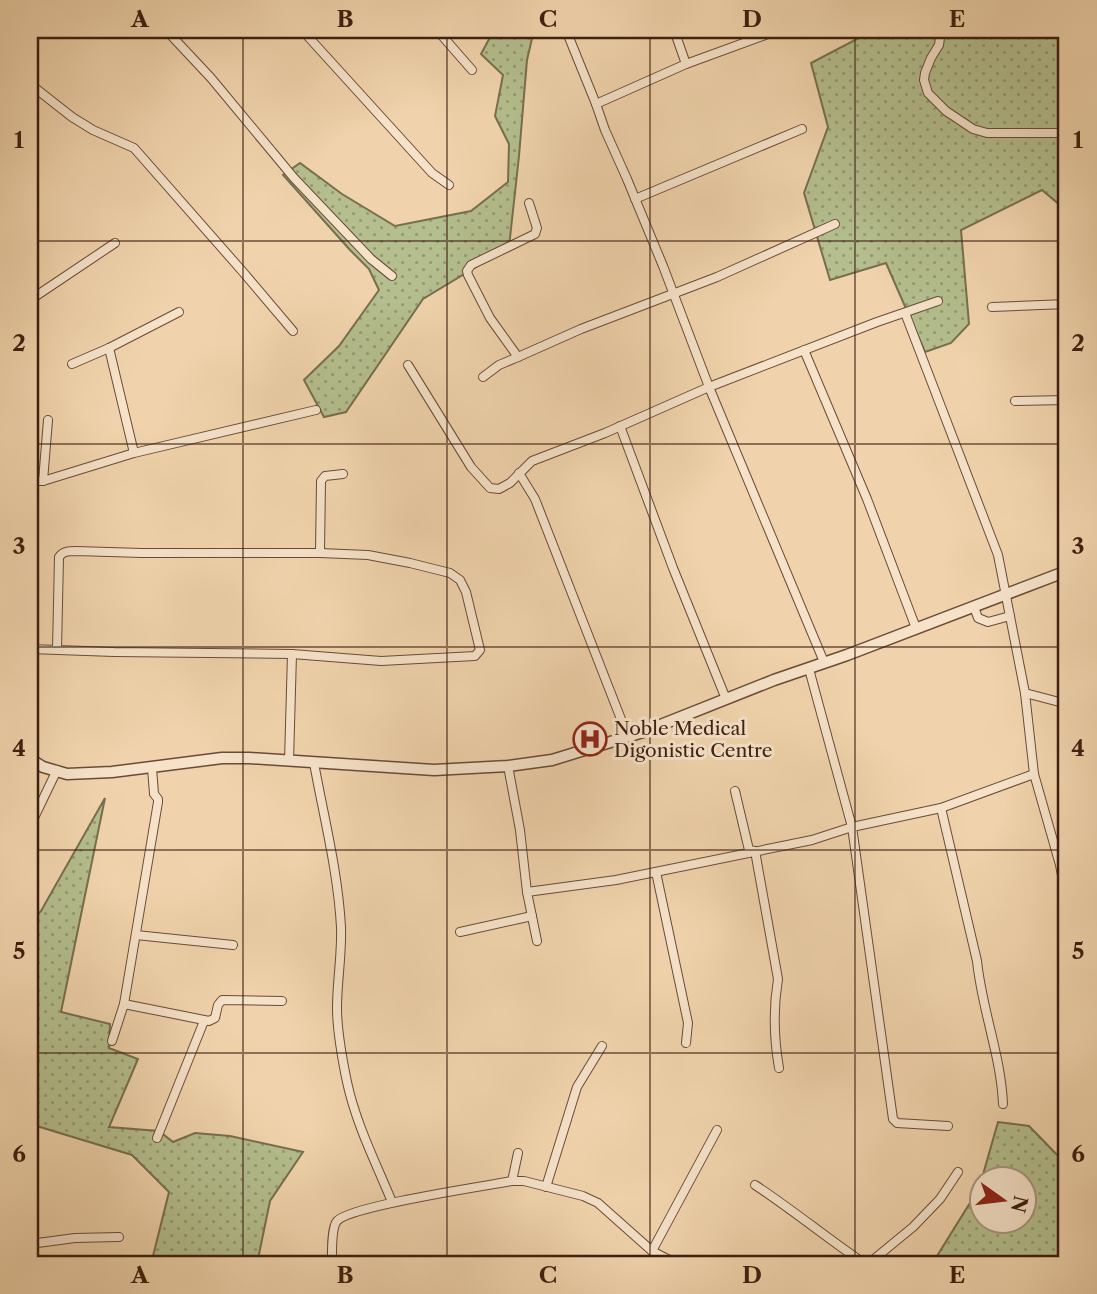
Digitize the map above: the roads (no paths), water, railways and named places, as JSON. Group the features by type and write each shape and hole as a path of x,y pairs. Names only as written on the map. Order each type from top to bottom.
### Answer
{"street":[{"path":"166,30 216,84 294,178 350,238 392,276"},
{"path":"302,30 432,173 449,185"},
{"path":"437,30 472,70"},
{"path":"566,30 709,387 824,662"},
{"path":"674,30 686,64"},
{"path":"596,104 686,64 779,30"},
{"path":"941,30 939,45 924,80 928,93 946,111 972,129 987,133 1067,133"},
{"path":"30,84 93,130 134,148 293,331"},
{"path":"635,199 802,129"},
{"path":"518,356 490,318 467,271 471,265 536,234 537,228 529,203"},
{"path":"482,377 518,356 581,329 674,295 835,224"},
{"path":"30,300 115,243"},
{"path":"408,365 471,467 490,488 499,489 510,483 532,461 709,387 938,301"},
{"path":"992,307 1067,304"},
{"path":"72,364 179,312"},
{"path":"905,313 998,555 1025,693 1034,774 1063,865 1067,900"},
{"path":"109,348 134,453"},
{"path":"804,350 867,499 916,628"},
{"path":"1015,401 1067,400"},
{"path":"30,481 43,481 134,453 316,410"},
{"path":"43,481 48,420"},
{"path":"620,426 726,699"},
{"path":"519,473 535,499 628,737"},
{"path":"320,553 321,481 325,476 343,474"},
{"path":"30,649 57,650 292,654 381,661 475,656 479,647 466,592 458,577 423,566 368,555 68,551 59,557 58,565 57,650"},
{"path":"30,759 43,767 67,774 152,768 222,758 434,771 552,760 628,737 1067,571"},
{"path":"974,607 978,618 988,622 1010,617"},
{"path":"289,761 292,654"},
{"path":"809,669 852,827 893,1119 897,1123 948,1126"},
{"path":"1025,693 1067,704"},
{"path":"314,763 339,905 341,958 337,1010 347,1083 392,1202"},
{"path":"508,766 537,942"},
{"path":"113,1041 124,1004 158,802 153,794 152,768"},
{"path":"30,826 57,770"},
{"path":"527,892 616,880 812,840 852,827 941,808 1034,774"},
{"path":"735,791 749,850 755,851"},
{"path":"941,808 1002,1079 1003,1104"},
{"path":"755,851 778,979 774,1043 779,1068"},
{"path":"656,872 688,1023 686,1043"},
{"path":"460,932 532,916"},
{"path":"136,935 233,945"},
{"path":"124,1004 209,1021 215,1018 222,1000 282,1001"},
{"path":"157,1138 204,1021"},
{"path":"547,1188 577,1087 602,1046"},
{"path":"652,1251 717,1130"},
{"path":"512,1181 518,1153"},
{"path":"755,1185 787,1206 830,1241 867,1264 914,1227 940,1199 958,1172"},
{"path":"331,1264 334,1225 337,1220 354,1212 392,1202 512,1181 524,1181 583,1196 598,1203 652,1251 677,1264"},
{"path":"30,1244 75,1238 118,1237"}],"place":[{"name":"Noble Medical Digonistic Centre","path":"590,739"}]}
